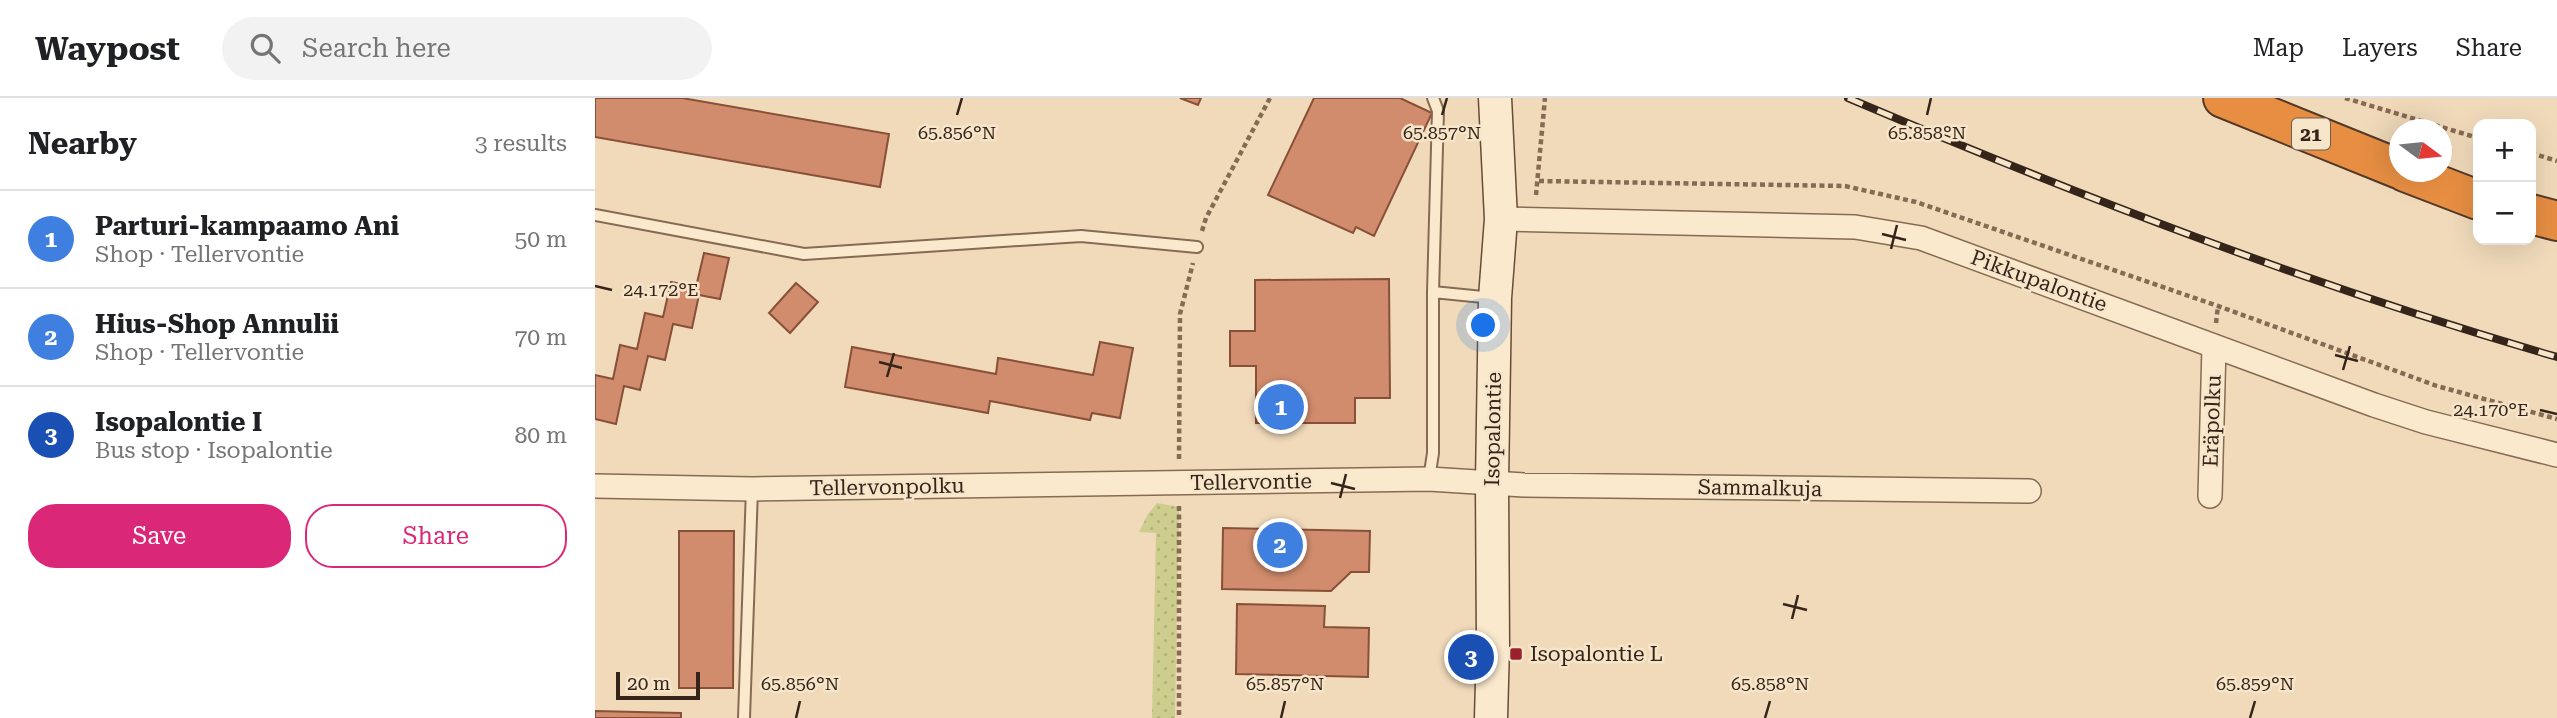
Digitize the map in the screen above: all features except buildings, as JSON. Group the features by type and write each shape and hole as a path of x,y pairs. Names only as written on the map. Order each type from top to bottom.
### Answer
{"highway":[{"name":"21","path":"2223,98 2389,165"},
{"path":"2431,182 2473,198"},
{"path":"2536,215 2557,221"}],"street":[{"name":"Isopalontie","path":"1491,718 1495,298 1515,220 1495,98"},
{"name":"Pikkupalontie","path":"1515,220 1855,227 1921,238 2426,422 2557,456"},
{"name":"Eräpolku","path":"2210,496 2214,346"},
{"name":"Tellervontie","path":"1179,484 1429,479 1492,482"},
{"name":"Sammalkuja","path":"1492,482 1524,485 2029,491"},
{"name":"Tellervonpolku","path":"595,486 752,489 1179,484"}],"lane":[{"path":"1429,479 1433,453 1433,292 1438,111 1433,98"},
{"path":"595,215 804,254 1080,236 1197,247"},
{"path":"1433,292 1495,298"},
{"path":"744,718 752,489"}],"path":[{"path":"1179,718 1180,314 1206,218 1270,98"},
{"path":"1515,220 1539,181 1545,98"},
{"path":"2345,98 2473,136"},
{"path":"2536,155 2557,161"}],"green space":[{"path":"1157,503 1179,507 1175,718 1152,718 1156,533 1139,532"}],"railway":[{"path":"1848,98 2022,170 2198,238 2377,301 2557,357"}],"place":[{"name":"Parturi-kampaamo Ani","path":"1281,407"},
{"name":"Hius-Shop Annulii","path":"1280,545"},
{"name":"Isopalontie L","path":"1516,654"},
{"name":"Isopalontie I","path":"1471,657"}]}
